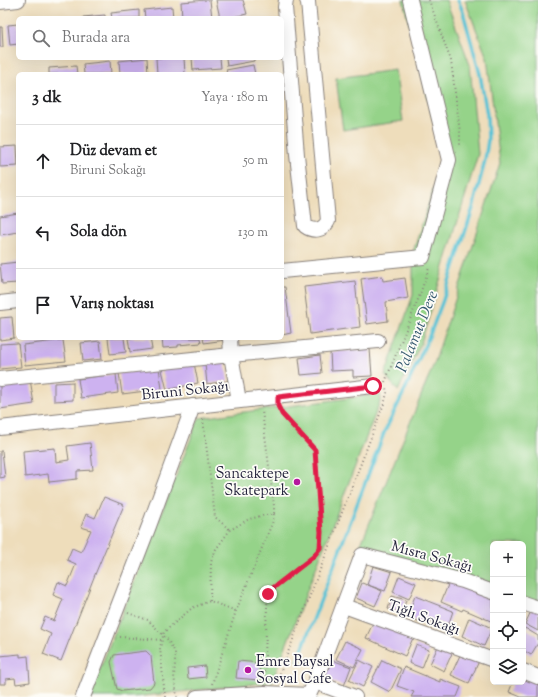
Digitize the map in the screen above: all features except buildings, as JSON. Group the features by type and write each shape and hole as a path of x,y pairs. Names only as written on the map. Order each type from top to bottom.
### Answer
{"street":[{"path":"0,2 18,0"},
{"path":"286,0 285,7 297,155 305,226 309,229 318,230 326,225 328,221 307,0"},
{"path":"284,271 423,257 449,160 410,0"},
{"path":"0,303 16,301"},
{"path":"230,340 239,401"},
{"path":"0,379 378,341"},
{"name":"Biruni Sokağı","path":"0,428 373,386"},
{"path":"83,697 197,406"},
{"name":"Mısra Sokağı","path":"344,606 362,555 463,581 490,591"},
{"path":"526,604 538,608"},
{"path":"311,691 344,606"},
{"name":"Tığlı Sokağı","path":"344,606 490,659"},
{"path":"526,672 538,677"},
{"path":"202,696 311,691 355,697"}],"path":[{"path":"264,693 268,594 273,588 313,557 320,548 321,532 315,450 282,414 278,406 278,397"},
{"path":"202,696 273,521 274,506 261,399"},
{"path":"197,406 215,517 230,530"},
{"path":"210,601 211,562 216,549 230,530 249,519 274,513"},
{"path":"165,697 160,648 164,632 192,608 210,601 236,611"},
{"path":"117,608 148,620 167,639 175,652 174,676 177,697"},
{"path":"106,636 162,640"}],"green space":[{"path":"403,0 446,0 470,65 478,154 421,343 398,391 385,375 413,295 413,252 443,159"},
{"path":"465,0 538,0 538,610 526,606 526,541 490,541 490,594 359,549 435,361 500,163 487,58"},
{"path":"395,70 403,121 343,130 336,78"},
{"path":"380,394 381,399 272,682 133,697 89,697 199,418"}],"waterway":[{"name":"Palamut Dere","path":"298,660 384,433 430,334 443,300 473,208 485,160 488,140 487,115 480,74 463,12 458,0"}],"place":[{"name":"Sancaktepe Skatepark","path":"297,482"},
{"name":"Emre Baysal Sosyal Cafe","path":"248,670"}],"route":[{"path":"268,594 273,588 313,557 320,548 321,532 315,450 282,414 278,406 278,397 373,386"}]}
